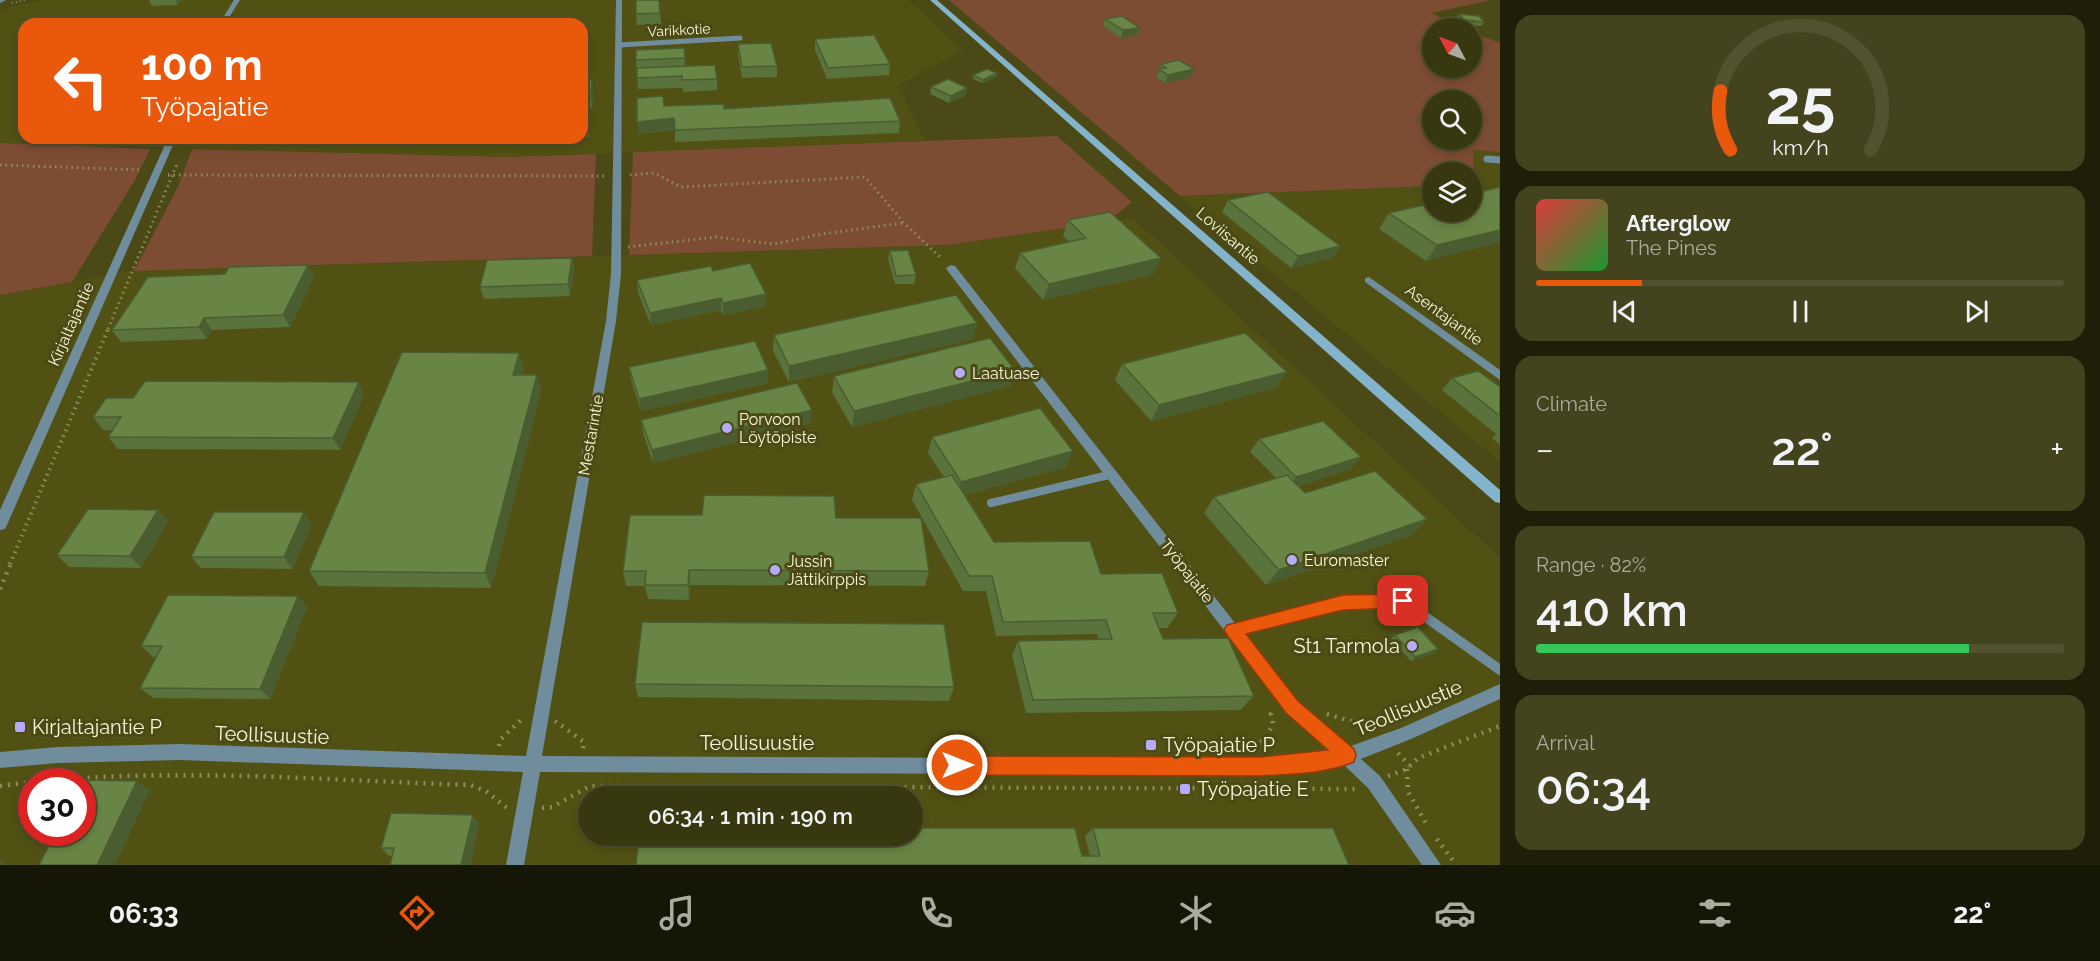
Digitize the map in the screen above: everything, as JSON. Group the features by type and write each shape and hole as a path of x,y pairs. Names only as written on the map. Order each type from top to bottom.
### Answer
{"main road":[{"name":"Loviisantie","path":"933,0 1500,498"}],"street":[{"path":"226,18 237,0"},
{"name":"Mestarintie","path":"515,865 611,321 618,176 620,0"},
{"name":"Kirjaltajantie","path":"0,525 169,144"},
{"name":"Työpajatie","path":"951,268 1292,707 1374,782 1432,865"},
{"name":"Asentajantie","path":"1369,280 1500,376"},
{"name":"Teollisuustie","path":"0,760 58,755 180,752 494,764 1261,767 1307,764 1347,755 1388,741 1500,691"}],"lane":[{"name":"Varikkotie","path":"619,45 740,38"},
{"path":"1487,159 1500,160"},
{"path":"991,503 1113,474"},
{"path":"1233,630 1343,603 1403,601 1500,670"}],"path":[{"path":"0,589 178,161"},
{"path":"0,165 156,171 173,177 391,174 571,178 654,173 681,187 865,177 904,223 951,268"},
{"path":"615,249 716,237 774,244 822,234 904,223"},
{"path":"486,791 501,739 521,722 524,710"},
{"path":"521,722 559,722 584,742 576,794"},
{"path":"1407,769 1408,792 1456,865"}],"shaded area":[{"path":"42,0 908,0 962,51 898,85 925,141 510,157 36,144 588,144 588,18 18,18 18,143 0,143 0,10"},
{"path":"949,0 1491,0 1431,13 1442,18 1422,18 1422,78 1482,78 1482,36 1500,43 1500,152 1473,150 1473,162 1422,162 1422,186 1180,196"},
{"path":"1057,136 1132,202 1107,222 947,245 629,255 633,152"},
{"path":"0,143 150,149 135,180 72,282 0,295"},
{"path":"192,149 506,157 596,154 592,256 134,271 178,187"},
{"path":"1473,150 1500,152 1500,461 1180,196 1422,186 1422,222 1482,222 1482,162 1473,162"},
{"path":"1133,218 1500,558 1500,865 0,865 0,295 134,271 947,245"}],"building":[{"path":"636,0 659,0 660,13 636,14"},
{"path":"1459,14 1481,18 1462,18"},
{"path":"1122,16 1140,28 1123,30 1105,19"},
{"path":"874,35 890,64 828,68 815,39"},
{"path":"771,43 777,66 742,67 738,44"},
{"path":"684,48 685,58 636,60 636,50"},
{"path":"1179,60 1194,69 1168,75 1158,69 1166,68 1161,64"},
{"path":"715,65 717,79 682,80 682,76 637,78 637,68"},
{"path":"987,69 997,73 983,80 973,75"},
{"path":"588,79 592,79 591,96 588,96"},
{"path":"948,79 967,88 951,96 931,87"},
{"path":"663,96 664,106 724,104 724,109 890,98 900,121 675,130 674,118 637,122 637,98"},
{"path":"1500,187 1500,230 1437,245 1389,213 1422,205 1422,222 1482,222 1482,192"},
{"path":"1268,192 1340,246 1298,256 1228,200"},
{"path":"1110,212 1161,258 1049,284 1020,253 1086,238 1068,220"},
{"path":"908,250 916,275 896,276 890,251"},
{"path":"572,258 568,284 480,287 487,260"},
{"path":"750,263 766,294 723,303 721,298 650,313 637,280 711,266 713,271"},
{"path":"308,265 283,315 204,318 199,327 112,330 148,277 225,274 229,267"},
{"path":"956,295 977,323 789,366 774,335"},
{"path":"1245,333 1287,372 1159,405 1122,364"},
{"path":"990,338 1015,370 854,411 834,376"},
{"path":"755,341 768,370 639,399 629,367"},
{"path":"402,352 519,353 513,375 537,375 485,573 309,571"},
{"path":"1478,371 1500,387 1500,416 1452,378"},
{"path":"145,381 359,382 333,438 108,437 121,417 93,417 106,398 133,398"},
{"path":"797,383 812,410 652,450 641,420"},
{"path":"1040,408 1073,451 961,482 932,437"},
{"path":"1323,421 1361,457 1296,477 1259,439"},
{"name":"Euromaster","path":"1375,471 1427,519 1279,570 1214,497 1287,475 1305,493"},
{"path":"952,475 994,542 1090,541 1101,574 1162,573 1178,613 1153,613 1163,639 1228,638 1254,696 1033,700 1018,641 1112,639 1106,620 1003,622 992,576 969,576 916,484"},
{"name":"Jussin Jättikirppis","path":"704,495 834,496 836,518 921,518 929,571 689,570 688,585 645,585 646,571 623,571 630,515 702,515"},
{"path":"88,509 158,510 130,556 57,555"},
{"path":"214,512 304,512 284,557 191,557"},
{"path":"168,595 298,596 260,689 140,688 162,646 141,646"},
{"path":"642,622 944,624 954,687 635,684"},
{"name":"St1 Tarmola","path":"1418,627 1438,649 1415,657 1395,635"},
{"path":"96,780 137,781 97,865 39,865 49,846 96,846"},
{"path":"391,813 473,815 461,865 390,865 394,848 381,848"},
{"path":"923,828 1075,828 1082,856 1100,856 1093,828 1333,828 1349,865 636,865 638,846 923,846"}],"place":[{"name":"Laatuase","path":"960,373"},
{"name":"Porvoon Löytöpiste","path":"727,428"},
{"name":"Euromaster","path":"1292,560"},
{"name":"Jussin Jättikirppis","path":"775,570"},
{"name":"St1 Tarmola","path":"1412,646"},
{"name":"Kirjaltajantie P","path":"20,727"},
{"name":"Työpajatie P","path":"1151,745"},
{"name":"Työpajatie E","path":"1185,789"}],"route":[{"path":"957,765 1261,767 1307,764 1347,755 1292,707 1233,630 1343,603 1403,601"}]}
